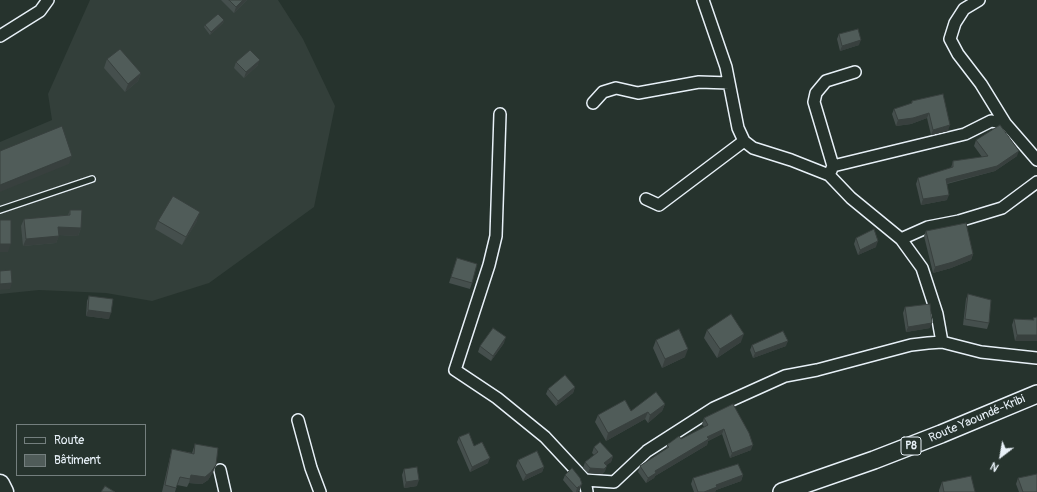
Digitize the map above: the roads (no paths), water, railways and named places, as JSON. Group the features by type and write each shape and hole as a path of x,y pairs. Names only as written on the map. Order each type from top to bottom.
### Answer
{"highway":[{"path":"0,484 4,492"}],"main road":[{"name":"Route Yaoundé-Kribi","path":"782,492 942,434 1037,394"}],"street":[{"path":"0,36 40,11 48,0"},
{"path":"703,0 726,67 738,128 744,141 753,148 831,171 964,134 991,121 1005,123"},
{"path":"979,0 964,9 955,23 950,39 958,54 980,84 1005,123 1037,160"},
{"path":"855,72 826,81 816,93 814,102 831,171 851,198 901,239 922,268 938,314 942,342"},
{"path":"593,102 603,92 616,88 638,93 699,82 729,83"},
{"path":"500,114 496,236 489,265 459,351 455,370 497,398 545,437 585,480 587,492"},
{"path":"646,199 659,205 744,141"},
{"path":"901,239 928,227 958,221 1002,208 1037,182"},
{"path":"585,480 614,482 647,451 714,408 785,376 817,370 911,345 942,342 981,352 1037,358"},
{"path":"298,420 311,468 320,492"},
{"path":"220,470 226,492"}],"lane":[{"path":"0,210 92,179"}]}
